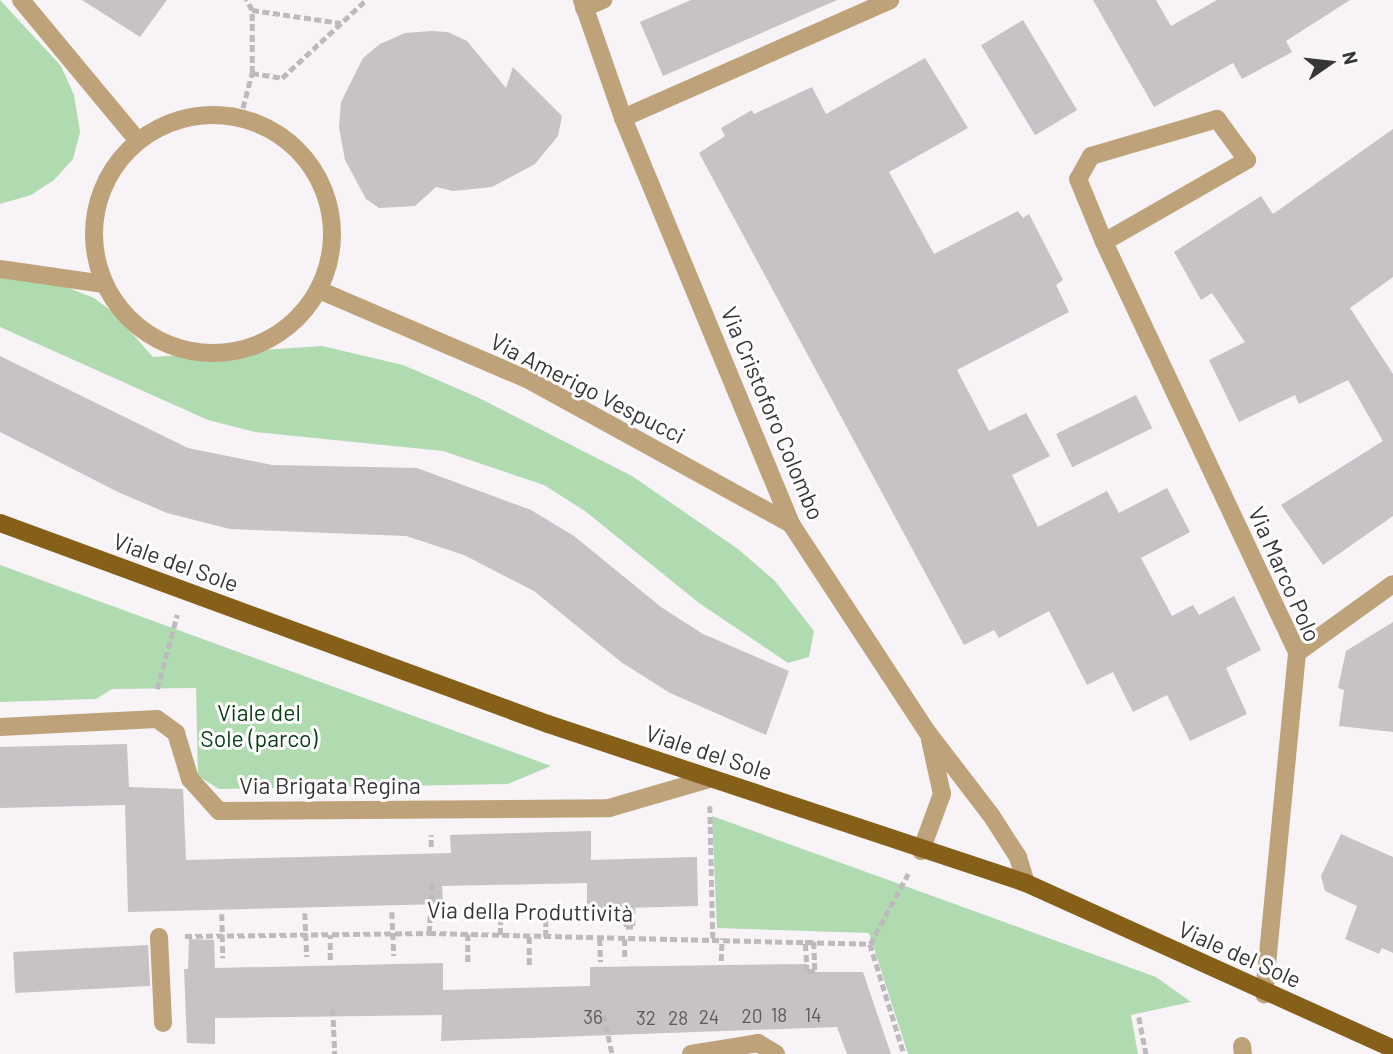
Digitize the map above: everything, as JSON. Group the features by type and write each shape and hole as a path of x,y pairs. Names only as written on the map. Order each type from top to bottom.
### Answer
{"main road":[{"name":"Viale del Sole","path":"0,523 709,779 921,851 1026,883 1264,994 1393,1049"}],"street":[{"path":"21,0 138,141"},
{"path":"583,4 603,0"},
{"path":"623,118 890,0"},
{"name":"Via Cristoforo Colombo","path":"583,4 623,118 791,524 928,733 991,815 1018,857 1026,883"},
{"path":"205,115 240,118 274,131 302,154 322,185 331,220 330,256 319,290 296,320 265,342 229,353 191,352 155,339 125,316 104,284 94,246 96,207 112,170 138,141 169,123 205,115"},
{"name":"Via Marco Polo","path":"1104,242 1247,160 1217,119 1091,156 1078,179 1104,242 1297,653 1264,994"},
{"path":"0,269 104,284"},
{"name":"Via Amerigo Vespucci","path":"319,290 528,380 791,524"},
{"path":"1297,653 1393,584"},
{"name":"Via Brigata Regina","path":"0,727 157,719 176,733 190,779 219,811 608,808 709,779"},
{"path":"921,851 942,794 928,733"},
{"path":"159,937 163,1023"},
{"path":"691,1054 758,1044 776,1054"}],"path":[{"path":"240,118 252,73 252,10 246,0"},
{"path":"252,73 282,78 366,0"},
{"path":"252,10 342,23"},
{"path":"157,689 184,591"},
{"path":"709,779 713,938"},
{"path":"904,1054 870,944 921,851"},
{"path":"429,933 432,880"},
{"path":"500,935 501,908"},
{"path":"546,909 546,937"},
{"path":"392,912 394,956"},
{"path":"305,913 307,957"},
{"path":"222,914 223,958"},
{"name":"Via della Produttività","path":"159,937 429,933 600,939 722,938 870,944"},
{"path":"468,934 468,964"},
{"path":"330,935 330,960"},
{"path":"529,936 529,965"},
{"path":"721,961 722,938"},
{"path":"600,939 601,962"},
{"path":"625,939 625,960"},
{"path":"805,942 814,942 815,971 807,972 805,942"},
{"path":"333,1009 335,1054"},
{"path":"604,1015 612,1054"},
{"path":"1139,1017 1146,1054"}],"green space":[{"path":"0,0 61,66 74,95 80,132 73,159 54,180 31,195 0,204"},
{"path":"0,276 49,280 94,298 113,312 153,357 322,346 403,365 477,397 632,476 738,549 775,581 814,631 809,657 788,663 699,603 585,511 544,485 443,451 255,432 208,420 0,327"},
{"name":"Viale del Sole (parco)","path":"0,565 551,766 508,784 219,789 198,776 196,688 112,689 96,699 0,702"},
{"path":"712,816 1156,977 1191,1002 1131,1015 1138,1054 908,1054 869,933 717,928"}],"building":[{"path":"82,0 167,0 140,37"},
{"path":"691,0 837,0 663,76 640,22"},
{"path":"1093,0 1156,0 1171,26 1217,0 1350,0 1286,41 1292,52 1242,79 1233,63 1154,107"},
{"path":"1023,20 1077,110 1035,135 981,45"},
{"path":"448,32 467,41 506,88 513,67 562,116 558,136 535,164 492,187 453,191 436,187 415,206 379,208 366,199 345,160 339,127 341,102 363,58 380,44 405,33"},
{"path":"925,58 968,128 889,172 934,254 1018,211 1023,218 1029,214 1063,280 1056,285 1069,312 957,370 989,431 1026,413 1050,456 1012,475 1038,527 1107,491 1119,513 1167,488 1190,532 1141,558 1172,616 1193,605 1199,615 1234,596 1261,650 1226,668 1247,714 1190,741 1167,695 1133,712 1113,672 1087,685 1049,611 999,638 994,630 964,645 699,153 725,136 721,128 752,110 754,114 812,87 826,114"},
{"path":"1393,129 1393,277 1350,308 1393,374 1393,516 1323,565 1281,505 1383,441 1348,380 1299,404 1295,395 1239,422 1209,360 1245,342 1212,293 1201,300 1174,252 1261,196 1273,214"},
{"path":"0,356 188,448 272,465 417,468 531,510 574,536 661,607 703,634 789,671 766,735 670,693 621,662 534,591 464,555 406,536 230,529 167,513 118,492 0,432"},
{"path":"1136,395 1152,428 1072,467 1056,434"},
{"path":"1393,622 1393,732 1339,726 1344,690 1338,688 1346,651"},
{"path":"127,744 129,787 183,789 186,860 451,853 450,835 591,831 591,860 697,857 698,906 587,909 587,883 442,886 443,904 128,912 125,805 0,808 0,747"},
{"path":"1341,834 1393,857 1393,953 1382,948 1379,954 1345,939 1357,906 1325,891 1321,876"},
{"path":"189,939 214,940 215,968 443,963 443,990 590,986 590,967 807,964 807,972 863,972 891,1054 847,1054 837,1027 441,1041 442,1015 215,1018 215,1044 187,1043 184,969 188,969"},
{"path":"148,945 150,986 15,993 13,952"}]}
